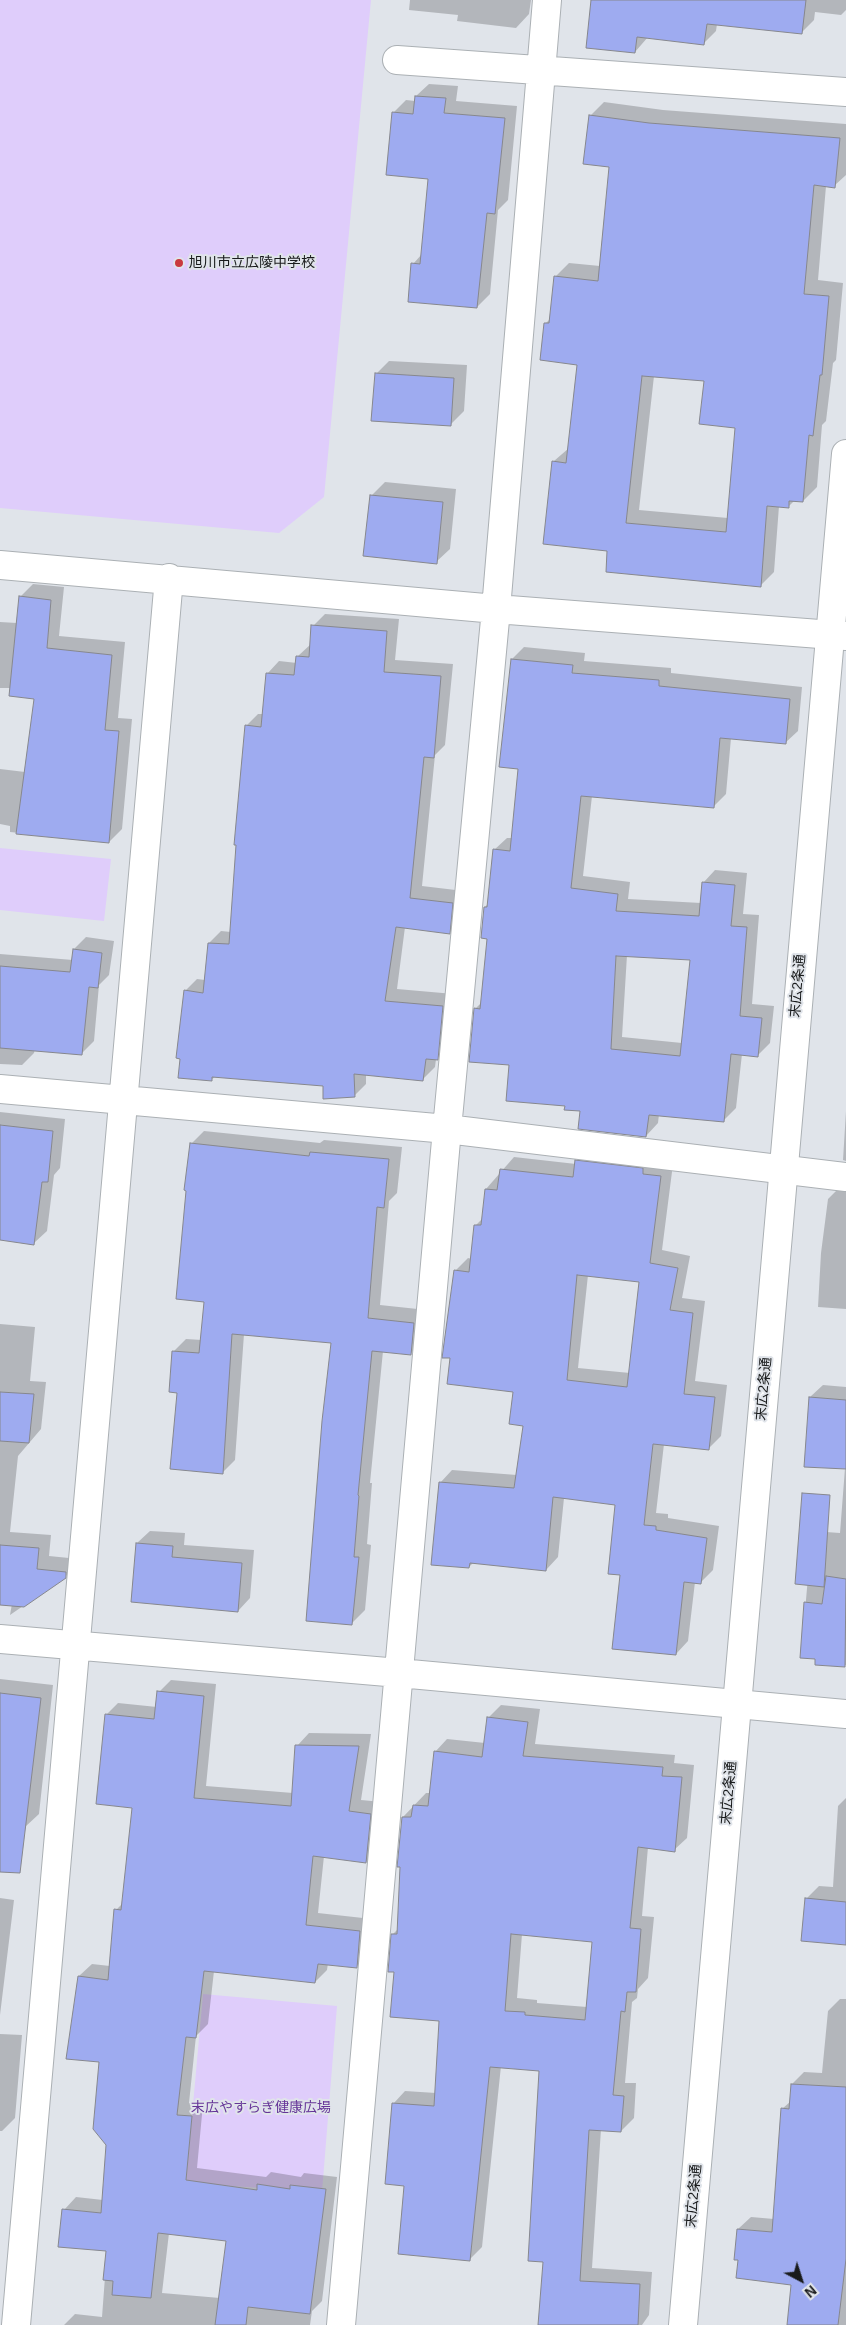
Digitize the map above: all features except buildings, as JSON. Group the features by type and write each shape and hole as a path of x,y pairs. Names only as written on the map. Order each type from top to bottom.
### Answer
{"street":[{"path":"341,2325 447,1129 496,609 547,0"},
{"path":"396,60 846,92"},
{"name":"末広2条通","path":"683,2325 782,1171 837,635 846,454"},
{"path":"0,564 496,609 837,635"},
{"path":"16,2325 169,578"},
{"path":"0,1089 447,1129 846,1178"},
{"path":"0,1639 399,1672 846,1714"}],"green space":[{"name":"旭川市立広陵中学校","path":"0,0 371,0 324,497 279,533 0,508"},
{"path":"0,848 111,859 104,921 0,910"},
{"name":"末広やすらぎ健康広場","path":"203,1994 337,2006 322,2192 186,2183"}],"place":[{"name":"旭川市立広陵中学校","path":"179,263"}]}
